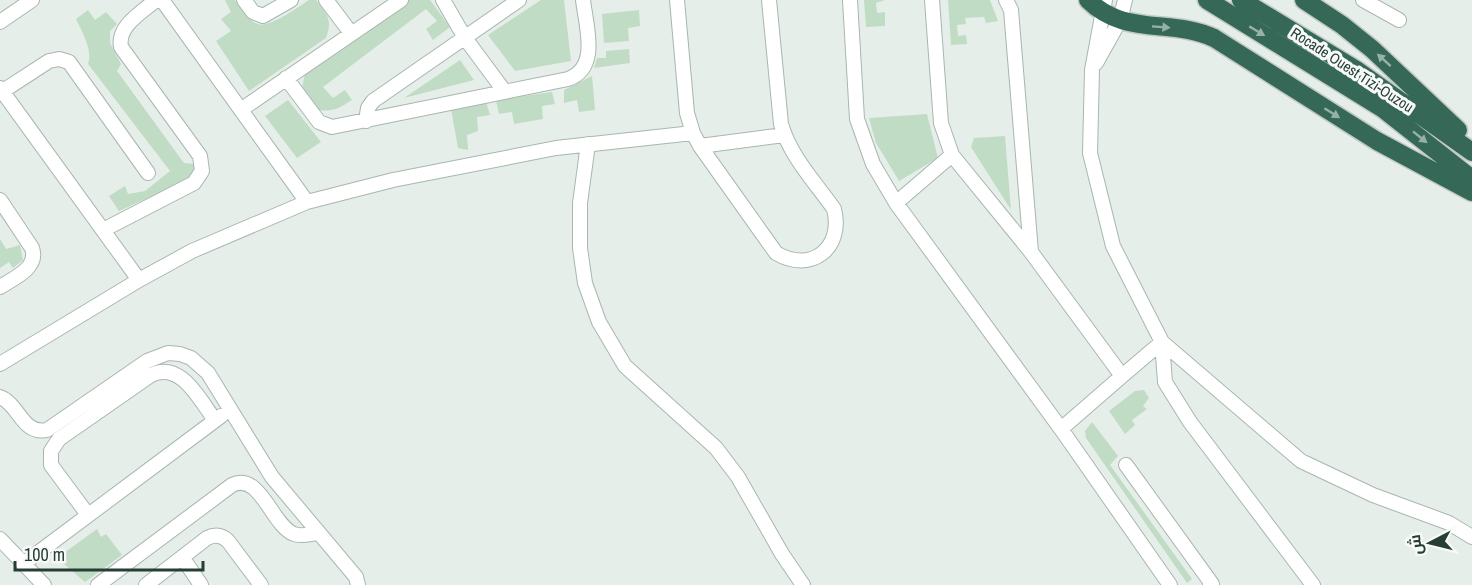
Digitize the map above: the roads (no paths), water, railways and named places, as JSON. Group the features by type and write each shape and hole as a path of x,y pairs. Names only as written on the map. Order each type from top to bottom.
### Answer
{"highway":[{"name":"Rocade Ouest Tizi-Ouzou","path":"1207,0 1382,108 1472,178"},
{"name":"Rocade Ouest Tizi-Ouzou","path":"1241,0 1358,71 1472,152"},
{"path":"1304,0 1384,59 1472,143"},
{"path":"1098,4 1120,20 1142,26 1192,30 1207,35 1377,141 1472,192"}],"street":[{"path":"0,22 32,0"},
{"path":"103,230 194,183 202,171 200,156 121,47 120,37 124,28 156,0"},
{"path":"162,0 307,202"},
{"path":"248,2 253,12 263,16 291,0"},
{"path":"326,0 351,33"},
{"path":"242,109 400,0"},
{"path":"442,0 465,38 505,92"},
{"path":"366,121 368,108 373,100 519,0"},
{"path":"286,78 315,117 325,125 339,127 568,80 584,69 588,58 583,0"},
{"path":"676,0 687,113 693,133 776,253 786,259 807,261 818,257 833,241 837,231 837,220 834,209 784,135 769,0"},
{"path":"850,0 857,119 873,164 896,203 1061,429 1170,585"},
{"path":"932,0 941,123 952,155 1031,252 1122,376"},
{"path":"1006,0 1011,10 1031,252"},
{"path":"1092,70 1120,20 1125,0"},
{"path":"1363,0 1399,20"},
{"path":"1098,4 1092,70 1090,153 1113,246 1162,342 1300,461 1373,495 1449,523 1472,537"},
{"path":"139,280 1,89 49,61 59,59 69,62 148,172"},
{"path":"0,364 139,280 192,251 307,202 465,164 556,148 693,133"},
{"path":"700,146 784,135"},
{"path":"588,144 580,203 580,248 585,283 599,322 625,366 716,448 738,477 782,554 803,585"},
{"path":"896,203 952,155"},
{"path":"0,200 33,248 34,255 30,266 0,287"},
{"path":"1061,429 1162,342"},
{"path":"1162,342 1165,382 1183,412 1313,585"},
{"path":"0,397 8,400 28,426 37,430 46,430 157,356 168,353 180,354 200,364 208,373 264,466 317,533 356,577 358,585"},
{"path":"88,515 51,465 51,451 59,439 151,375 164,370 171,371 182,378 215,420"},
{"path":"23,564 230,409"},
{"path":"1126,465 1212,585"},
{"path":"98,585 239,482 252,486 288,531 299,535 317,533"},
{"path":"146,585 207,538 216,535 228,541 261,585"},
{"path":"0,539 44,585"},
{"path":"182,557 201,585"}]}
